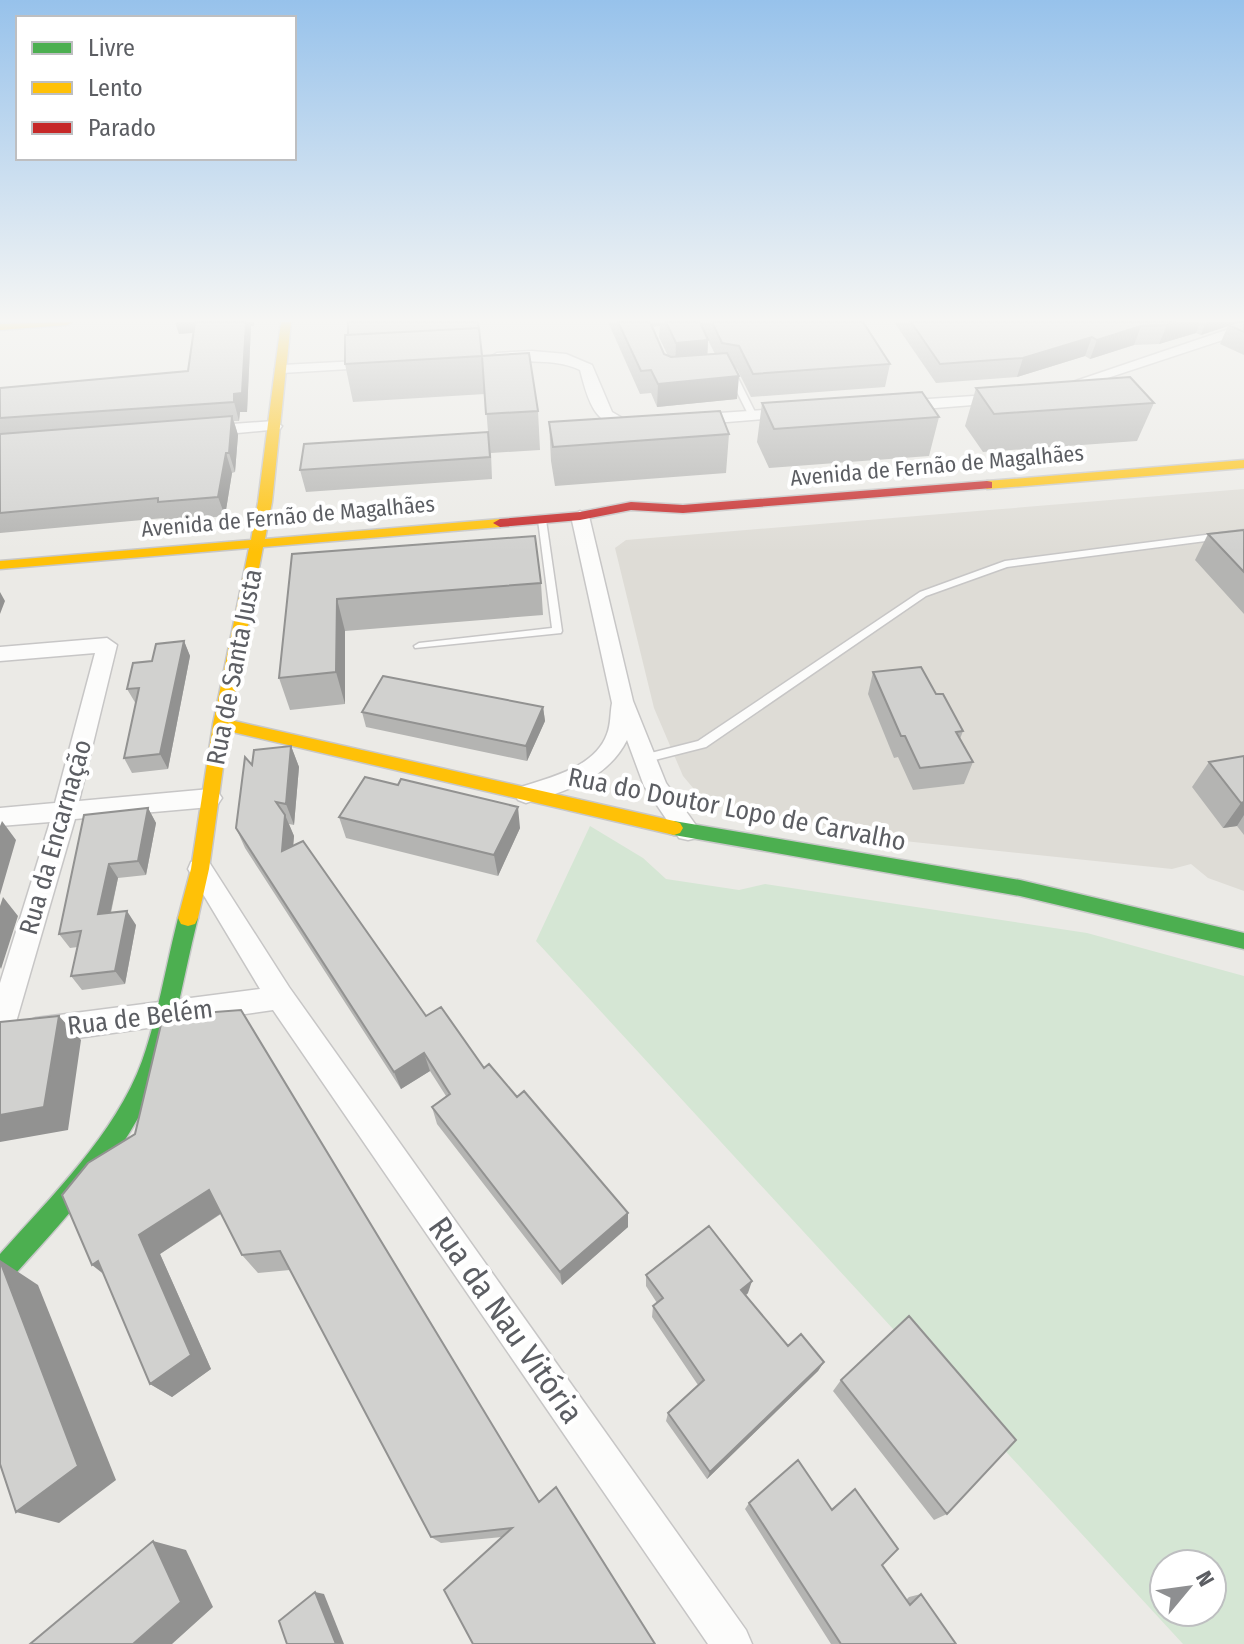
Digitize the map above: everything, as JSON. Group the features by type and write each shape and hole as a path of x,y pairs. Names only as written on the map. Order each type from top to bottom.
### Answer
{"street":[{"name":"Rua de Santa Justa","path":"0,1272 84,1179 131,1107 152,1063 200,869 221,724 258,542 278,399"},
{"path":"597,399 601,412 611,420 628,424 817,411"},
{"path":"880,407 1011,399"},
{"path":"182,433 274,426"},
{"name":"Avenida de Fernão de Magalhães","path":"0,565 542,520 580,516 618,506 655,503 683,509 1244,464"},
{"path":"580,516 622,701 656,786 688,831"},
{"name":"Rua da Encarnação","path":"0,654 107,645 65,811 0,1029"},
{"path":"526,794 574,778 607,755 618,734 622,701"},
{"name":"Rua do Doutor Lopo de Carvalho","path":"221,724 688,831 1020,888 1244,941"},
{"path":"0,817 210,798"},
{"path":"200,869 279,996"},
{"name":"Rua de Belém","path":"0,1036 279,996"},
{"name":"Rua da Nau Vitória","path":"279,996 732,1644"}],"lane":[{"path":"744,399 753,416"},
{"path":"419,646 557,631 542,520"},
{"path":"643,759 702,744 923,594 1005,564 1244,533"}],"shaded area":[{"path":"1244,489 1244,891 1208,878 1191,864 1172,869 904,841 724,805 699,795 683,776 654,708 615,548 626,540"}],"green space":[{"path":"590,826 643,858 666,879 739,890 765,884 1087,933 1244,976 1244,1644 1183,1644 1168,1628 1228,1628 1228,1548 1148,1548 1148,1606 536,941"}],"building":[{"path":"0,399 234,399 234,402 0,418"},
{"path":"485,399 536,399 538,411 486,414"},
{"path":"824,399 927,399 939,417 774,429 762,403"},
{"path":"983,399 1150,399 1154,403 994,414"},
{"path":"720,411 729,434 553,447 549,422"},
{"path":"232,416 229,453 226,453 218,497 158,502 158,498 0,513 0,434"},
{"path":"488,432 490,457 300,470 304,444"},
{"path":"1244,530 1244,572 1208,534"},
{"path":"535,536 541,583 337,599 336,672 279,678 292,554"},
{"path":"184,641 160,754 124,758 139,688 127,689 133,663 152,661 156,644"},
{"path":"921,667 936,694 943,694 963,731 956,732 973,762 920,768 905,736 901,736 873,672"},
{"path":"383,676 543,707 526,746 362,712"},
{"path":"291,746 286,804 276,802 285,815 282,851 303,841 426,1016 441,1007 484,1068 489,1064 517,1097 524,1091 628,1213 560,1272 432,1107 450,1094 424,1053 394,1072 236,828 245,757 252,765 254,750"},
{"path":"1244,756 1244,802 1241,803 1209,762"},
{"path":"365,777 398,785 401,779 518,807 494,855 339,817"},
{"path":"148,808 138,861 109,864 98,914 127,911 115,971 71,976 81,931 59,934 84,815"},
{"path":"241,1010 539,1502 556,1487 655,1644 473,1644 444,1590 512,1528 431,1537 280,1251 242,1255 209,1190 139,1235 191,1355 150,1384 98,1261 92,1265 62,1195 88,1163 135,1134 163,1016"},
{"path":"59,1016 44,1107 0,1115 0,1022"},
{"path":"709,1226 752,1281 741,1290 788,1346 801,1334 824,1362 710,1472 668,1413 704,1380 653,1306 663,1298 646,1275"},
{"path":"0,1261 78,1466 16,1512 0,1464"},
{"path":"909,1316 1016,1440 947,1514 841,1380"},
{"path":"798,1460 832,1510 855,1489 898,1549 882,1565 910,1605 921,1594 956,1644 841,1644 749,1503"},
{"path":"153,1541 181,1602 133,1644 30,1644"},
{"path":"315,1592 336,1644 287,1644 279,1621"}],"traffic: fast":[{"path":"674,828 1020,888 1244,941"},
{"path":"0,1272 84,1179 131,1107 152,1063 188,918"}],"traffic: slow":[{"path":"188,918 200,869 221,724 265,502 277,399"},
{"path":"987,485 1244,464"},
{"path":"0,565 500,523"},
{"path":"221,724 674,828"}],"traffic: jam":[{"path":"500,523 580,516 631,506 683,509 987,485"}]}
